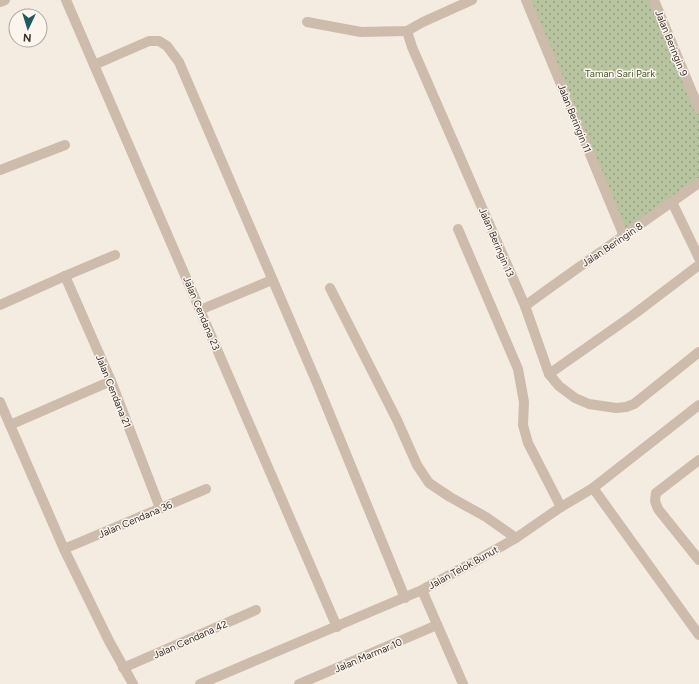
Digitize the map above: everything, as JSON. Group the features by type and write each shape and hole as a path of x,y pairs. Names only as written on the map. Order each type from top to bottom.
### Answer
{"street":[{"path":"0,2 5,0"},
{"name":"Jalan Cendana 23","path":"66,0 337,627"},
{"path":"307,22 361,32 407,31 423,22 472,0"},
{"name":"Jalan Beringin 11","path":"526,0 624,236"},
{"name":"Jalan Beringin 9","path":"654,0 699,109"},
{"name":"Jalan Beringin 13","path":"407,31 412,47 525,306 549,374 559,386 575,398 589,404 616,408 626,406 634,404 699,352"},
{"path":"94,64 149,41 159,41 167,46 179,62 320,391 405,598"},
{"path":"0,170 65,145"},
{"name":"Jalan Beringin 8","path":"525,306 570,272 699,183"},
{"path":"672,202 699,258"},
{"path":"458,229 518,369 524,402 523,425 528,443 561,507"},
{"path":"0,305 115,255"},
{"path":"549,374 633,316 699,265"},
{"name":"Jalan Cendana 21","path":"65,276 111,381 160,508"},
{"path":"200,310 272,280"},
{"path":"330,288 397,420 418,465 429,483 450,498 486,517 516,538"},
{"path":"10,425 111,381"},
{"path":"0,402 64,549 109,642 133,684"},
{"name":"Jalan Telok Bunut","path":"200,684 405,598 516,538 561,507 593,488 699,405"},
{"path":"699,460 656,493 655,497 658,509 696,548 699,560"},
{"path":"593,488 699,635"},
{"name":"Jalan Cendana 36","path":"64,549 206,489"},
{"path":"422,590 463,684"},
{"name":"Jalan Cendana 42","path":"123,668 256,610"},
{"name":"Jalan Marmar 10","path":"299,684 437,625"}],"green space":[{"name":"Taman Sari Park","path":"526,0 653,0 699,111 699,180 625,234"}]}
